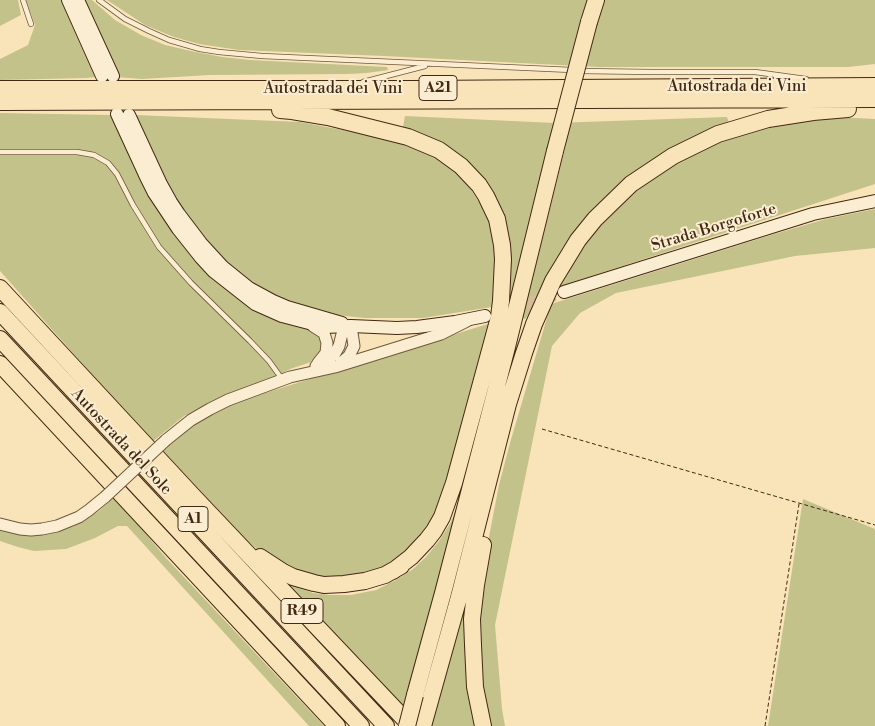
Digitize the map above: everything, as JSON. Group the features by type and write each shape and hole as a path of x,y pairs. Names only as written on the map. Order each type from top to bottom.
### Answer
{"highway":[{"path":"407,726 506,351 555,151 596,0"},
{"name":"Autostrada dei Vini","path":"0,89 875,86"},
{"name":"Autostrada dei Vini","path":"0,102 875,99"},
{"path":"88,102 179,109 261,109 292,111 328,117 408,137 439,150 471,175 486,196 497,219 502,245 504,272 499,317 445,510 427,540 411,558 393,571"},
{"path":"424,726 508,404 524,352 546,295 578,240 612,201 648,171 673,156 718,134 768,119 838,109 875,108"},
{"name":"R49","path":"0,288 194,497 411,726"},
{"name":"Autostrada del Sole","path":"0,312 386,726"},
{"name":"Autostrada del Sole","path":"0,339 361,726"},
{"path":"194,497 229,527 258,556 283,572 304,581 324,585 344,584 365,581 393,571 422,552 437,534 446,518 459,486 484,404 506,351"},
{"path":"483,726 474,671 472,628 474,600 478,568 492,499 518,396 524,352"},
{"path":"0,364 337,726"}],"main road":[{"path":"68,0 107,76 78,0"},
{"path":"351,326 273,301 250,288 223,266 201,243 171,202 123,114 146,177 154,193 178,229 201,258 225,281 255,304 282,316 324,327 397,328 436,326 485,316"},
{"name":"Strada Borgoforte","path":"564,292 813,214 875,201"}],"street":[{"path":"0,524 31,530 57,526 79,517 105,497 166,440 191,420 210,409 228,400 286,379 335,367 441,334 471,319"},
{"path":"311,324 324,333 327,343 326,353 320,361 301,372 329,360 337,351 342,334 351,326 354,346 345,360 335,367"}],"lane":[{"path":"23,0 32,24"},
{"path":"99,0 125,19 169,40 240,55 568,70 755,72 810,80"},
{"path":"340,88 432,64"},
{"path":"819,81 855,86"},
{"path":"0,152 77,152 94,155 108,163 117,174 133,205 159,247 191,283 286,379"}],"path":[{"path":"542,429 875,525"},
{"path":"765,726 799,503"}],"shaded area":[{"path":"0,0 18,0 21,15 0,26"},
{"path":"26,0 61,0 95,77 0,80 0,59 28,45 35,25"},
{"path":"81,0 92,0 115,20 141,35 165,45 191,51 250,60 387,67 388,70 347,74 210,75 142,79 116,77"},
{"path":"107,0 588,0 580,21 594,26 603,0 875,0 875,64 848,67 598,67 239,50 199,44 174,37 145,25"},
{"path":"0,113 111,115 169,225 319,333 323,345 317,360 290,369 264,383 210,402 184,416 152,442 0,271"},
{"path":"135,115 300,122 415,145 461,174 493,224 496,294 492,307 423,318 365,318 336,315 283,301 257,288 235,271 195,228 161,173"},
{"path":"405,116 554,123 727,117 729,123 640,169 525,319 520,318 566,144 550,141 516,287 503,315 508,274 485,186 402,132"},
{"path":"836,117 875,119 875,184 558,287 571,263 589,238 612,212 637,188 664,169 720,140 781,123"},
{"path":"875,209 875,248 795,256 616,293 580,313 552,346 495,625 505,726 488,726 478,659 482,573 499,485 551,304 771,235 826,219"},
{"path":"491,323 441,506 434,520 398,562 358,578 305,577 262,553 246,540 163,451 188,429 211,414 239,401"},
{"path":"461,496 439,582 433,714 473,568 478,726 416,726 285,582 313,593 330,595 351,595 376,590 413,569 426,557 451,522"},
{"path":"115,497 166,558 324,726 309,726 127,526 118,526 95,538 66,549 34,551 0,541 0,529 60,530 74,526 99,511"},
{"path":"803,499 875,529 875,726 768,726"}],"tunnel":[{"path":"509,310 564,292"}]}
